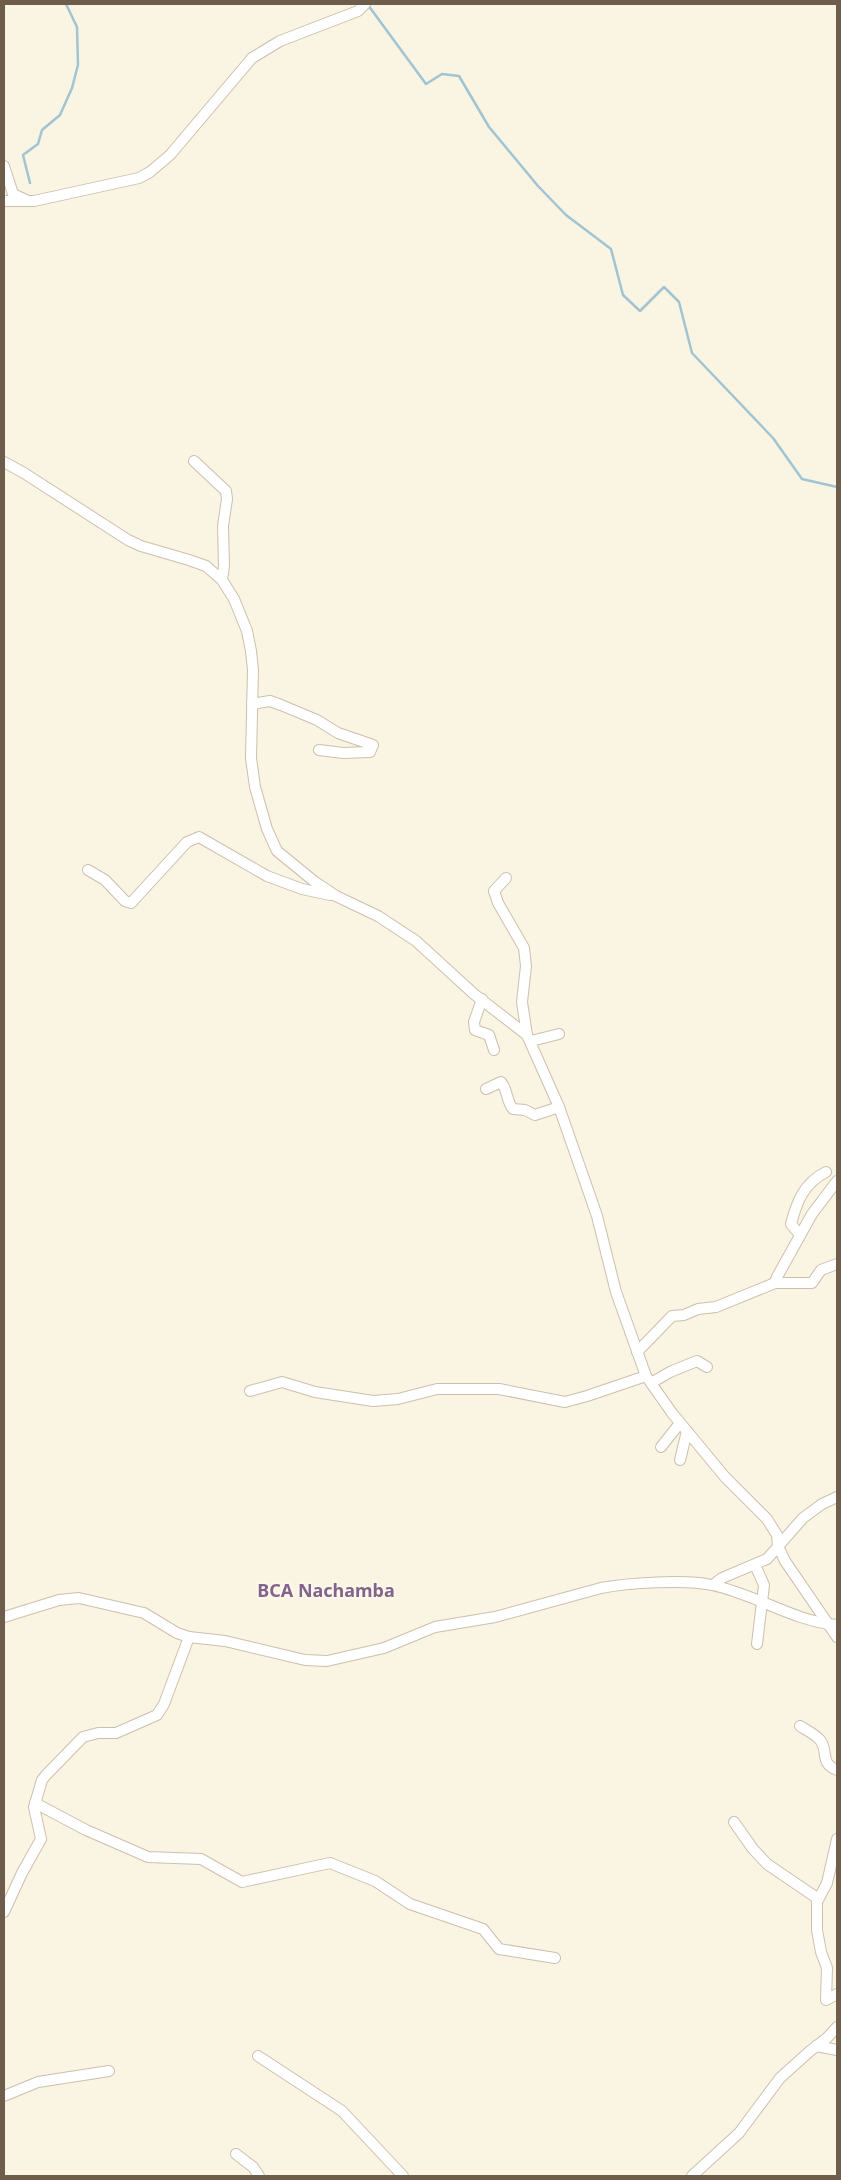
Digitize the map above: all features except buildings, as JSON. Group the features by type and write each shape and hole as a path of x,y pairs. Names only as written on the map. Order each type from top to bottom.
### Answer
{"street":[{"path":"4,201 34,201 127,181 150,172 170,155 252,58 280,42 354,13 364,5"},
{"path":"4,166 13,194 20,198 34,201"},
{"path":"194,461 226,491 228,499 222,526 224,558 222,580"},
{"path":"4,462 128,540 141,546 206,566 222,580 234,599 248,630 253,670 251,758 254,787 273,844 284,857 336,896 378,916 408,936 529,1038 559,1034"},
{"path":"252,704 270,701 276,703 317,720 338,733 373,745 370,752 344,753 319,750"},
{"path":"88,870 105,880 125,901 131,903 190,840 199,837 275,879 302,890 336,896"},
{"path":"506,878 494,891 498,903 524,948 526,966 522,1002 529,1038 559,1107 597,1216 616,1292 648,1379 724,1477 767,1519 777,1535 778,1546 785,1561 832,1625 837,1637"},
{"path":"482,1000 474,1022 476,1030 489,1036 494,1050"},
{"path":"486,1088 501,1082 504,1085 509,1105 513,1109 525,1110 535,1115 559,1107"},
{"path":"800,1236 792,1224 796,1204 808,1185 826,1172"},
{"path":"776,1283 777,1277 821,1200 837,1181"},
{"path":"637,1352 672,1316 684,1315 698,1309 716,1307 751,1295 776,1283 812,1283 822,1270 837,1264"},
{"path":"250,1391 282,1382 315,1392 373,1400 398,1399 437,1389 507,1389 565,1402 648,1379 697,1361 706,1367"},
{"path":"661,1447 684,1427"},
{"path":"680,1460 684,1427"},
{"path":"713,1585 722,1578 767,1559 809,1513 837,1497"},
{"path":"755,1565 764,1585 757,1644"},
{"path":"4,1617 58,1600 79,1598 144,1613 176,1633 189,1637 225,1642 305,1660 326,1661 384,1648 435,1627 514,1613 617,1585 695,1583 713,1585 832,1625"},
{"path":"4,1912 22,1873 41,1839 34,1811 35,1803 46,1775 84,1737 98,1733 116,1733 157,1715 164,1704 189,1637"},
{"path":"800,1726 820,1739 824,1746 824,1758 832,1768 837,1770"},
{"path":"35,1803 86,1830 148,1857 201,1859 242,1882 330,1864 375,1881 410,1904 483,1929 499,1949 555,1958"},
{"path":"734,1822 753,1849 767,1864 818,1900"},
{"path":"835,1999 826,2000 827,1968 821,1952 817,1930 818,1900 828,1883 837,1839"},
{"path":"692,2176 739,2133 780,2078 827,2038 837,2027"},
{"path":"816,2046 837,2050"},
{"path":"258,2056 342,2111 403,2176"},
{"path":"4,2096 38,2082 109,2071"},
{"path":"236,2154 253,2167 259,2176"}],"waterway":[{"path":"30,183 23,155 38,144 42,130 60,115 72,88 78,65 77,27 66,4"},
{"path":"368,5 426,84 442,74 459,76 489,127 538,186 566,215 611,249 623,295 640,311 664,287 679,302 692,353 773,438 802,479 837,487"}],"district":[{"name":"BCA Nachamba","path":"326,1590"}]}
